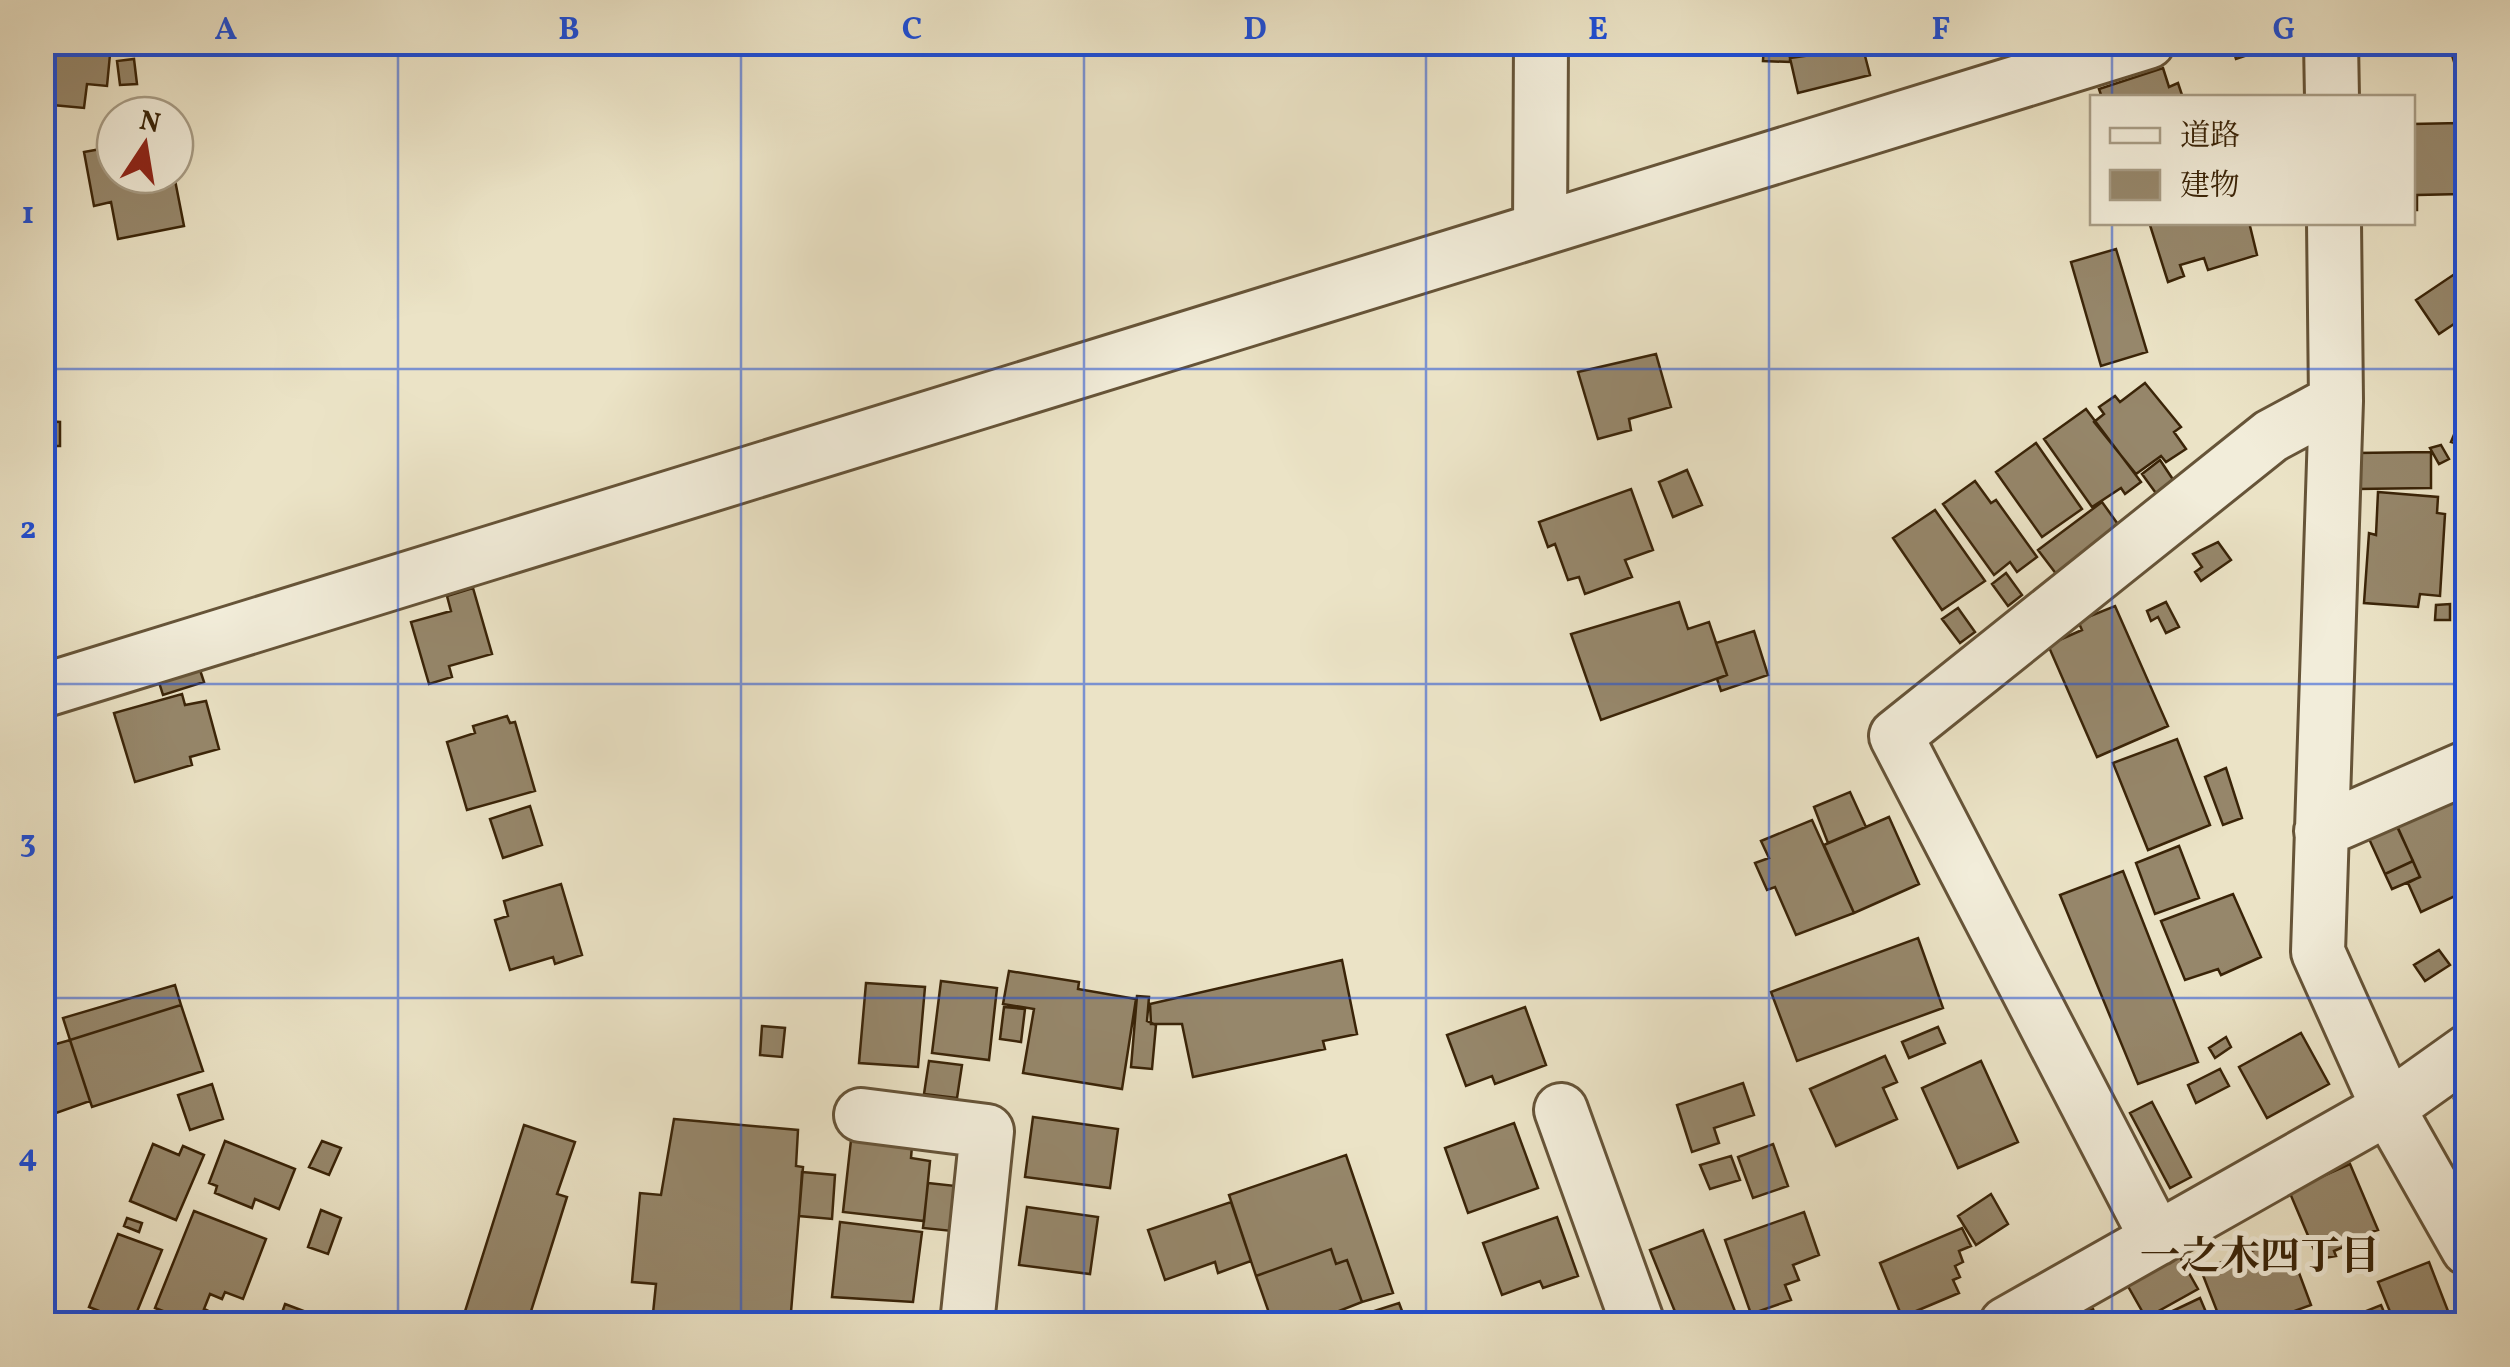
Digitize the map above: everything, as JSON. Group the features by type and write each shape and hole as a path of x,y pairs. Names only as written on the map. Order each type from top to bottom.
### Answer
{"street":[{"path":"1540,230 1541,42"},
{"path":"42,691 2148,42"},
{"path":"2332,42 2332,95"},
{"path":"2334,225 2336,401 2318,952 2388,1108 2468,1249"},
{"path":"2157,1239 1896,736 2270,436 2336,401"},
{"path":"2321,830 2468,767"},
{"path":"2006,1324 2388,1108 2468,1051"},
{"path":"1561,1110 1638,1324"},
{"path":"861,1116 987,1131 967,1324"}],"building":[{"path":"42,42 111,44 107,86 87,84 84,108 42,104"},
{"path":"1764,42 1811,42 1812,55 1790,58 1790,62 1763,61"},
{"path":"1868,42 1869,50 1864,52 1870,75 1798,93 1790,58 1816,54 1814,45"},
{"path":"2258,42 2260,51 2236,59 2231,44"},
{"path":"2448,42 2468,42 2468,83 2461,85"},
{"path":"134,59 137,84 120,85 117,61"},
{"path":"2163,68 2169,87 2178,83 2182,95 2101,95 2099,89"},
{"path":"2460,123 2462,194 2417,195 2417,210 2415,210 2415,124"},
{"path":"95,150 95,195 178,195 184,226 118,239 111,202 94,206 84,152"},
{"path":"2150,225 2250,225 2257,255 2208,270 2204,258 2180,265 2184,276 2168,282"},
{"path":"2116,249 2147,352 2101,366 2071,262"},
{"path":"2468,265 2468,338 2457,322 2439,334 2416,300"},
{"path":"1656,354 1671,407 1629,419 1631,430 1598,439 1578,372"},
{"path":"2145,383 2181,427 2174,432 2186,449 2166,462 2161,456 2136,474 2094,422 2104,414 2099,407 2115,396 2120,402"},
{"path":"2468,401 2468,447 2451,442"},
{"path":"2086,409 2141,482 2125,494 2121,488 2092,507 2044,439"},
{"path":"42,416 44,421 60,422 60,446 43,446 43,463"},
{"path":"2036,443 2082,509 2042,537 1996,472"},
{"path":"2441,445 2449,459 2439,464 2430,448"},
{"path":"2431,452 2431,488 2357,489 2355,453"},
{"path":"2160,460 2176,484 2158,496 2142,474"},
{"path":"1687,470 1702,505 1673,517 1659,482"},
{"path":"1975,481 1991,503 1996,500 2037,557 2017,572 2010,562 1994,575 1943,504"},
{"path":"1631,489 1653,550 1625,560 1632,577 1585,594 1579,577 1568,580 1555,544 1548,547 1539,522"},
{"path":"2378,492 2438,497 2437,513 2445,514 2440,596 2420,594 2418,607 2364,603 2369,533 2376,535"},
{"path":"2102,502 2120,527 2057,575 2038,550"},
{"path":"1935,510 1985,581 1942,610 1893,538"},
{"path":"2218,542 2231,560 2201,581 2195,572 2202,567 2193,554"},
{"path":"2006,573 2022,595 2008,606 1992,584"},
{"path":"473,588 492,654 449,666 452,677 429,684 411,622 451,611 447,596"},
{"path":"1679,602 1688,629 1709,622 1727,675 1601,720 1571,634"},
{"path":"2166,602 2179,627 2166,633 2158,617 2151,621 2147,611"},
{"path":"2450,604 2450,620 2435,620 2436,605"},
{"path":"2115,606 2168,726 2097,757 2048,645 2082,630 2078,621"},
{"path":"1958,608 1975,632 1960,643 1942,619"},
{"path":"1754,631 1768,675 1721,691 1717,679 1727,675 1716,643"},
{"path":"199,667 204,682 163,695 158,679"},
{"path":"182,694 185,705 206,701 219,749 190,757 192,765 135,782 114,713"},
{"path":"507,716 510,723 515,722 535,791 467,810 447,742 475,733 473,726"},
{"path":"2177,739 2210,825 2148,850 2113,763"},
{"path":"2226,768 2242,818 2223,825 2205,777"},
{"path":"1850,792 1866,827 1828,843 1814,807"},
{"path":"2452,792 2468,826 2468,890 2421,912 2408,883 2420,877 2394,819"},
{"path":"530,806 542,845 503,858 490,819"},
{"path":"1889,817 1919,884 1854,913 1824,845"},
{"path":"2393,818 2413,861 2385,874 2365,830"},
{"path":"1812,820 1854,913 1796,935 1775,887 1767,890 1755,863 1769,858 1761,841"},
{"path":"2179,846 2199,898 2155,914 2136,863"},
{"path":"2413,861 2420,877 2392,889 2385,874"},
{"path":"2123,871 2198,1062 2138,1084 2060,895"},
{"path":"561,884 582,955 555,964 553,957 510,970 495,920 508,916 504,901"},
{"path":"2233,894 2261,957 2221,975 2218,969 2185,980 2161,921"},
{"path":"1918,938 1943,1008 1797,1061 1771,992"},
{"path":"2439,950 2450,965 2425,981 2414,965"},
{"path":"1342,960 1357,1034 1323,1041 1325,1049 1193,1077 1182,1024 1151,1024 1150,1004"},
{"path":"1009,971 1079,982 1078,989 1136,999 1122,1089 1023,1073 1034,1009 1003,1004"},
{"path":"941,981 997,988 989,1060 932,1053"},
{"path":"866,983 925,987 918,1067 859,1063"},
{"path":"175,985 181,1005 70,1040 63,1018"},
{"path":"1137,996 1149,997 1147,1021 1156,1025 1152,1069 1131,1067"},
{"path":"181,1005 203,1071 92,1107 70,1040"},
{"path":"1004,1007 1025,1009 1021,1042 1000,1039"},
{"path":"1525,1007 1546,1065 1495,1084 1492,1076 1466,1086 1447,1035"},
{"path":"762,1026 785,1028 782,1057 760,1055"},
{"path":"1938,1027 1945,1043 1909,1058 1902,1042"},
{"path":"2301,1033 2329,1084 2267,1118 2239,1067"},
{"path":"2226,1037 2231,1047 2215,1058 2209,1048"},
{"path":"70,1040 90,1101 42,1118 42,1048"},
{"path":"1885,1056 1897,1082 1883,1088 1897,1119 1836,1146 1810,1089"},
{"path":"929,1061 962,1065 957,1098 924,1094"},
{"path":"1981,1061 2018,1142 1958,1168 1922,1088"},
{"path":"2220,1069 2229,1086 2196,1103 2188,1085"},
{"path":"1743,1083 1754,1115 1714,1128 1719,1143 1692,1152 1677,1105"},
{"path":"212,1084 223,1119 190,1130 178,1095"},
{"path":"2468,1091 2468,1123 2454,1099"},
{"path":"2152,1102 2191,1177 2170,1188 2130,1113"},
{"path":"1033,1117 1118,1129 1110,1188 1025,1177"},
{"path":"674,1119 798,1130 796,1166 803,1167 790,1324 652,1323 656,1284 632,1282 640,1193 661,1195"},
{"path":"1514,1123 1538,1188 1468,1213 1445,1148"},
{"path":"524,1125 575,1142 557,1194 567,1197 527,1324 461,1324"},
{"path":"851,1140 912,1146 911,1158 930,1161 924,1221 843,1212"},
{"path":"225,1141 295,1169 279,1209 255,1199 252,1208 215,1193 217,1186 209,1183"},
{"path":"322,1141 341,1148 329,1175 309,1167"},
{"path":"153,1144 179,1155 183,1146 204,1155 176,1220 130,1201"},
{"path":"1773,1144 1788,1186 1753,1198 1738,1157"},
{"path":"1346,1155 1393,1293 1362,1302 1347,1260 1336,1264 1331,1249 1256,1276 1229,1195"},
{"path":"1731,1156 1740,1180 1710,1189 1700,1165"},
{"path":"2350,1164 2378,1230 2371,1232 2374,1240 2361,1246 2359,1240 2334,1251 2336,1256 2318,1259 2289,1191"},
{"path":"802,1172 835,1175 832,1219 799,1216"},
{"path":"928,1183 956,1186 952,1231 923,1228"},
{"path":"1991,1194 2008,1224 1976,1245 1958,1216"},
{"path":"1231,1202 1251,1261 1218,1273 1215,1262 1165,1280 1148,1230"},
{"path":"1027,1207 1098,1217 1090,1274 1019,1265"},
{"path":"321,1210 341,1218 328,1254 308,1247"},
{"path":"194,1211 266,1239 243,1299 225,1292 222,1299 210,1294 204,1309 236,1324 197,1324 155,1308"},
{"path":"1804,1212 1819,1255 1793,1265 1799,1280 1785,1285 1791,1300 1751,1314 1725,1240"},
{"path":"1557,1217 1578,1276 1543,1288 1540,1281 1502,1295 1483,1243"},
{"path":"127,1218 142,1223 139,1232 124,1226"},
{"path":"840,1222 922,1232 913,1302 832,1297"},
{"path":"1962,1228 1971,1246 1959,1251 1963,1262 1955,1266 1960,1277 1953,1280 1959,1293 1902,1317 1880,1263"},
{"path":"1703,1230 1740,1324 1680,1324 1650,1250"},
{"path":"118,1234 162,1250 132,1324 89,1307"},
{"path":"2286,1238 2311,1305 2258,1324 2222,1324 2201,1270"},
{"path":"1331,1249 1336,1264 1347,1260 1362,1302 1306,1324 1273,1324 1256,1276"},
{"path":"2177,1252 2198,1289 2146,1318 2125,1281"},
{"path":"2429,1262 2453,1324 2395,1324 2378,1282"},
{"path":"2200,1298 2211,1324 2145,1324"},
{"path":"1399,1303 1407,1324 1334,1324"},
{"path":"285,1304 338,1324 278,1324"},
{"path":"2381,1305 2389,1324 2339,1322"},
{"path":"2093,1309 2098,1324 2064,1324 2062,1318"},
{"path":"1598,1312 1603,1324 1565,1324"},
{"path":"837,1314 917,1324 835,1324"}],"district":[{"name":"一之木四丁目","path":"2260,1255"}]}
